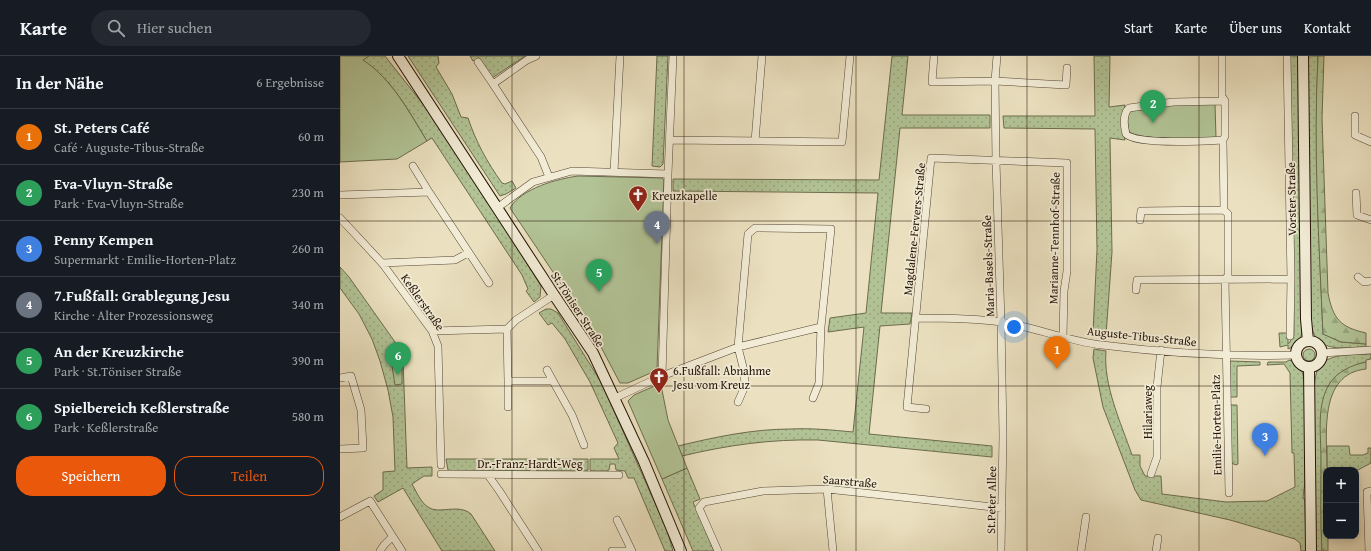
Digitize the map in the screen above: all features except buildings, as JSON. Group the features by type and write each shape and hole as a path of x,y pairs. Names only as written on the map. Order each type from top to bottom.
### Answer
{"main road":[{"name":"St.Töniser Straße","path":"389,56 424,97"},
{"name":"St.Töniser Straße","path":"398,56 593,354 644,462 681,551"},
{"name":"Vorster Straße","path":"1303,56 1306,319 1308,341"},
{"path":"1308,341 1317,344 1322,353 1320,361 1317,365 1309,368 1298,362 1296,355 1298,347 1304,342 1308,341"},
{"path":"1309,368 1311,551"}],"street":[{"path":"493,84 527,60 536,56"},
{"path":"614,172 620,56"},
{"path":"662,376 673,56"},
{"path":"755,141 762,56"},
{"path":"670,140 842,142 850,56"},
{"path":"934,56 932,82 995,81 1066,85 1067,68"},
{"name":"Maria-Basels-Straße","path":"997,56 995,81 996,161 1003,449"},
{"name":"Emilie-Horten-Platz","path":"1222,56 1222,96 1225,101 1226,136 1223,140 1224,210 1228,214 1228,275 1225,280 1228,493"},
{"path":"1287,56 1291,279 1290,336"},
{"path":"478,62 541,156 549,177"},
{"path":"1223,140 1167,142 1133,138 1126,134 1125,113 1129,108 1173,102 1225,101"},
{"path":"1355,116 1355,135 1371,142"},
{"name":"Magdalene-Fervers-Straße","path":"916,318 931,158 996,161"},
{"name":"Marianne-Tennhof-Straße","path":"996,161 1067,162 1067,271 1064,291 1063,337"},
{"path":"413,166 468,253 489,283"},
{"path":"497,208 533,182 572,171 668,174"},
{"path":"340,195 429,192"},
{"path":"1356,194 1357,215 1371,220"},
{"path":"1140,220 1141,212 1224,210"},
{"name":"Keßlerstraße","path":"340,218 382,263 432,331 438,346 441,465"},
{"path":"738,402 745,386 744,371 738,347 748,234 755,228 831,229 821,327 819,383 813,398"},
{"path":"382,263 455,260 468,253"},
{"path":"1358,276 1364,282 1371,281"},
{"path":"1136,290 1137,280 1291,279"},
{"path":"432,331 507,329 516,320 554,295"},
{"path":"916,318 907,407 926,409"},
{"name":"Auguste-Tibus-Straße","path":"916,318 948,318 1001,322 1101,345 1226,355 1296,355"},
{"path":"615,398 662,376 738,347 821,327"},
{"path":"507,329 508,407"},
{"name":"Hilariaweg","path":"1151,474 1158,457 1157,386 1161,350"},
{"path":"1322,353 1371,350"},
{"path":"547,370 572,415 584,445"},
{"path":"340,378 351,376 360,410 363,448 340,449"},
{"path":"508,381 553,381"},
{"name":"St.Peter Allee","path":"1001,551 1003,449"},
{"name":"Dr.-Franz-Hardt-Weg","path":"441,474 619,475"},
{"path":"488,475 538,551"},
{"path":"827,489 833,551"},
{"name":"Saarstraße","path":"718,551 699,508 704,502 763,491 827,489 1002,508"},
{"path":"1369,551 1367,492 1371,492"},
{"path":"340,517 370,501 402,551"},
{"path":"1081,551 1086,517"},
{"path":"612,551 632,551 617,520"},
{"path":"380,551 384,544 392,537"},
{"path":"1156,551 1158,538"}],"green space":[{"path":"340,56 369,56 363,60 391,86 427,141 397,159 340,162"},
{"path":"369,56 385,56 433,117 541,286 540,297 534,302 526,291 528,289 522,275 432,138 427,141 399,96 391,86 373,67 362,60"},
{"path":"408,56 438,56 439,63 436,67 452,94 461,117 468,118 482,152 502,183 505,184 512,181 516,188 500,196"},
{"path":"470,56 525,56 492,78 479,58 473,61"},
{"path":"657,56 668,56 663,164 660,167 652,166"},
{"path":"892,56 908,56 902,115 990,115 990,128 900,128 881,313 912,313 910,324 880,326 869,434 992,446 992,457 818,440 750,444 682,456 678,446 748,432 777,429 822,429 853,432 864,327 828,332 830,318 866,313 878,193 673,191 673,179 879,180"},
{"path":"1094,56 1110,56 1109,107 1125,105 1123,114 1123,131 1125,140 1110,138 1112,252 1106,335 1093,333 1097,250 1095,129 1004,128 1003,116 1095,116"},
{"path":"1290,56 1299,56 1302,333 1297,343 1288,349 1288,345 1280,347 1279,333 1288,333 1288,344 1294,336"},
{"path":"1307,56 1318,56 1317,160 1323,334 1341,342 1366,344 1366,347 1337,348 1323,344 1318,340 1312,328 1310,306"},
{"path":"1318,56 1324,56 1322,118 1328,293 1335,316 1344,325 1366,333 1366,344 1341,342 1323,334 1316,160"},
{"path":"1215,104 1216,138 1158,138 1136,135 1129,132 1128,118 1130,111 1173,105"},
{"path":"578,176 662,178 664,180 657,369 628,383 620,383 592,330 510,208 523,195 531,190 560,179"},
{"path":"340,267 349,277 395,342 403,360 407,468 432,467 432,476 424,476 412,484 421,500 428,507 438,510 460,509 471,514 495,551 442,551 403,488 378,502 374,496 383,490 383,472 395,471 393,417 388,390 372,339 359,314 340,288"},
{"path":"546,309 551,309 558,313 601,382 667,530 673,551 665,551 634,478 628,478 625,471 616,470 615,464 610,464 609,470 606,471 590,470 590,459 619,459 614,448 618,443 590,382 565,339 552,323 548,325 539,313"},
{"path":"1094,349 1106,351 1107,377 1118,417 1132,455 1140,455 1140,466 1145,476 1161,476 1162,494 1226,502 1267,501 1295,487 1294,453 1292,453 1290,373 1284,364 1267,365 1268,362 1286,362 1289,360 1296,363 1302,372 1305,384 1305,482 1303,497 1305,501 1306,551 1301,551 1300,543 1295,539 1230,520 1141,500 1135,490 1103,407 1093,358"},
{"path":"1311,349 1314,350 1314,360 1307,361 1304,360 1303,353 1304,350"},
{"path":"398,353 402,366 402,384 395,385 391,360"},
{"path":"1371,354 1371,359 1366,360 1366,362 1358,364 1336,376 1321,418 1322,551 1315,551 1313,400 1316,374 1326,360 1340,356"},
{"path":"1231,361 1260,362 1260,365 1237,366 1237,397 1230,397 1229,363"},
{"path":"1366,362 1366,369 1351,373 1340,382 1333,394 1328,408 1326,440 1327,467 1323,467 1323,539 1328,539 1328,551 1322,551 1321,410 1326,391 1333,379 1341,372"},
{"path":"659,384 661,385 668,420 687,468 662,479 628,401 634,395"},
{"path":"1230,405 1237,405 1238,464 1236,465 1231,463"},
{"path":"1327,446 1349,446 1350,455 1363,455 1368,453 1368,448 1371,448 1371,463 1359,469 1359,467 1327,467"},
{"path":"446,459 531,459 531,469 529,471 451,471 448,470"},
{"path":"536,459 588,459 588,470 537,471"},
{"path":"687,468 700,499 693,502 714,551 693,551 662,479"}],"place":[{"name":"Eva-Vluyn-Straße","path":"1153,123"},
{"name":"Kreuzkapelle","path":"638,212"},
{"name":"7.Fußfall: Grablegung Jesu","path":"657,244"},
{"name":"An der Kreuzkirche","path":"599,292"},
{"name":"St. Peters Café","path":"1057,369"},
{"name":"Spielbereich Keßlerstraße","path":"398,375"},
{"name":"6.Fußfall: Abnahme Jesu vom Kreuz","path":"659,394"},
{"name":"Penny Kempen","path":"1265,456"}]}
